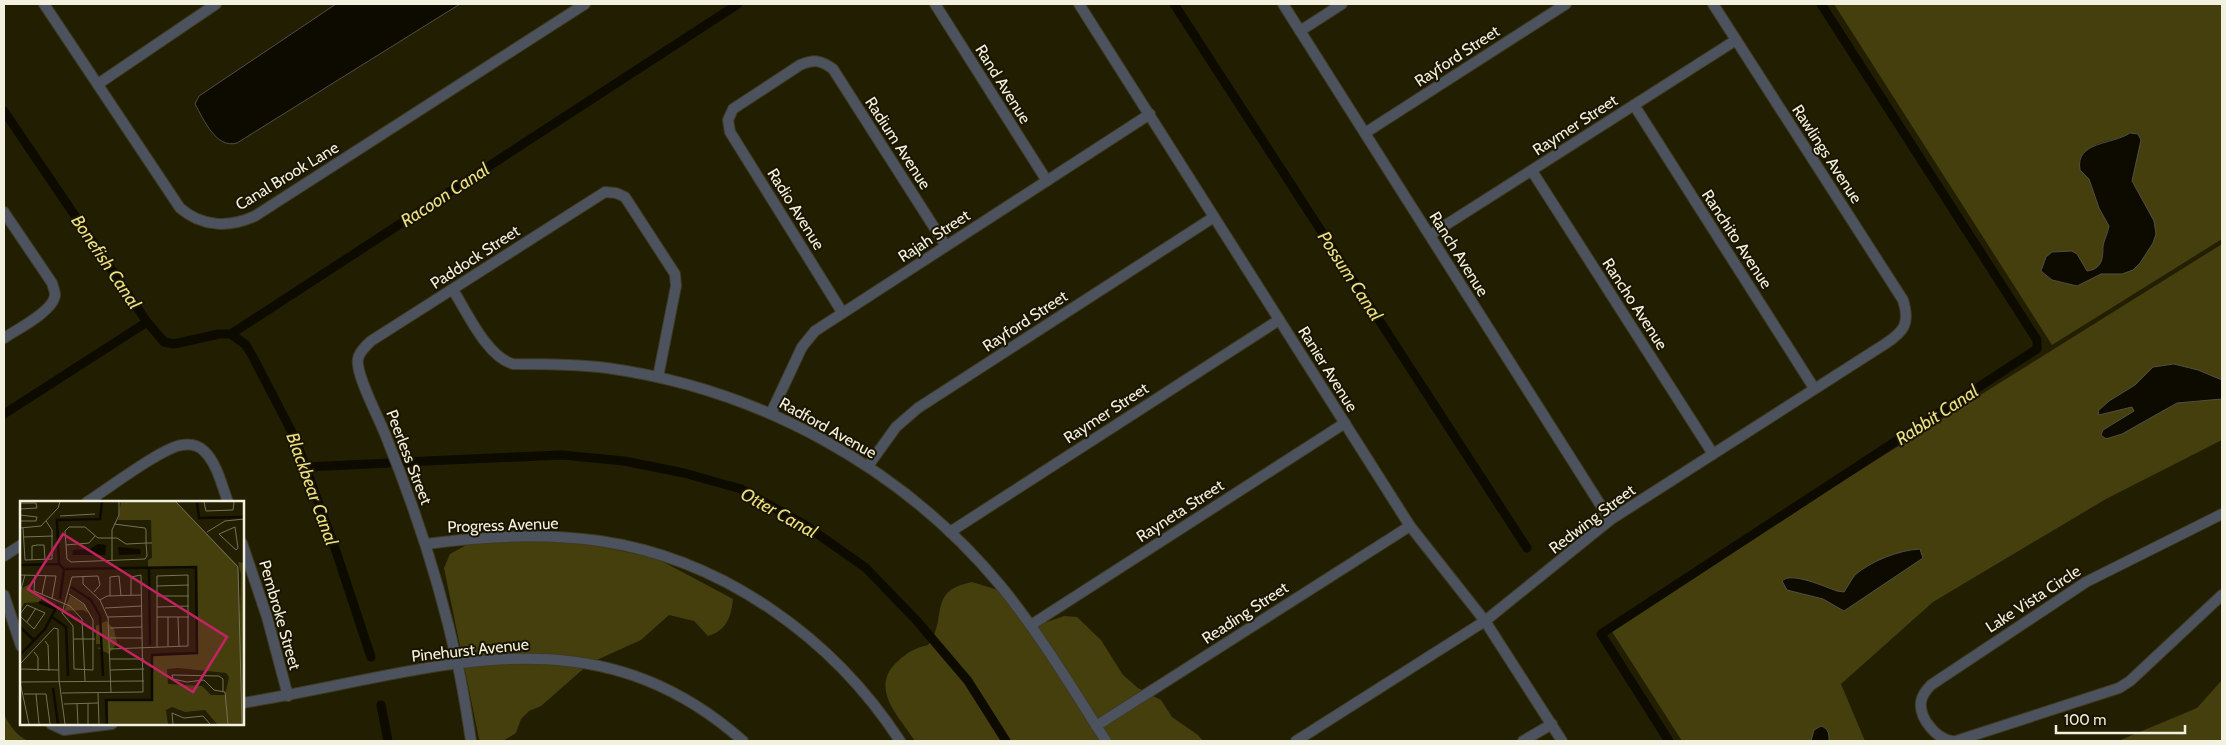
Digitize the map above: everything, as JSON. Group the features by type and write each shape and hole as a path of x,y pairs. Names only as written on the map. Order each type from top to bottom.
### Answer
{"street":[{"name":"Canal Brook Lane","path":"44,4 180,208 190,216 200,220 229,225 243,222 255,216 585,4"},
{"path":"98,84 216,4"},
{"name":"Rand Avenue","path":"935,4 1047,181"},
{"name":"Ranier Avenue","path":"1080,4 1410,526 1485,621 1562,741"},
{"name":"Ranch Avenue","path":"1283,4 1610,520"},
{"path":"1300,32 1342,4"},
{"name":"Rayford Street","path":"1365,133 1566,4"},
{"name":"Rawlings Avenue","path":"1713,4 1903,300 1907,313 1906,324"},
{"name":"Raymer Street","path":"1430,235 1736,40"},
{"name":"Radium Avenue","path":"728,120 733,109 763,88 810,60 821,60 833,69 946,246"},
{"name":"Ranchito Avenue","path":"1634,105 1814,388"},
{"name":"Rajah Street","path":"771,413 802,347 815,330 1150,114"},
{"name":"Radio Avenue","path":"728,120 730,132 734,140 842,312"},
{"name":"Rancho Avenue","path":"1532,171 1713,454"},
{"name":"Paddock Street","path":"358,359 361,351 371,342 594,197 605,192 616,193 625,197 675,274 676,286 658,378"},
{"path":"4,212 52,283 55,295 51,305 44,311 4,338"},
{"name":"Rayford Street","path":"868,466 896,428 918,408 1214,217"},
{"name":"Radford Avenue","path":"453,290 493,353 503,361 513,364 606,368 658,378 718,394 771,413 825,440 868,466 922,507 950,532 1000,584 1031,625 1106,741"},
{"name":"Raymer Street","path":"950,532 1279,320"},
{"name":"Redwing Street","path":"1296,741 1485,621 1610,520 1894,338 1906,324"},
{"name":"Peerless Street","path":"358,359 360,376 391,449 426,544 458,663 471,741"},
{"name":"Rayneta Street","path":"1031,625 1345,423"},
{"path":"91,501 170,449 181,445 194,445 203,449 211,460 228,501"},
{"name":"Lake Vista Circle","path":"1952,741 1945,740 1936,734 1923,714 1921,703 1924,693 1931,685 2080,585 2222,514"},
{"name":"Reading Street","path":"1096,726 1410,526"},
{"name":"Progress Avenue","path":"426,544 536,536 599,541 634,548 708,574 746,593 824,650 870,699 900,741"},
{"path":"4,556 20,546"},
{"name":"Pembroke Street","path":"244,549 267,617 288,696"},
{"path":"4,595 20,643"},
{"path":"1956,741 2119,688 2142,670 2222,595"},
{"name":"Pinehurst Avenue","path":"244,703 458,663 545,658 577,661 609,668 651,682 689,701 718,720 743,741"},
{"path":"1522,741 1552,724"},
{"path":"52,725 64,730 106,725"}],"shaded area":[{"path":"336,4 460,4 237,143 230,144 217,138 195,104 199,96"},
{"path":"1834,4 2222,4 2222,239 2052,345","holes":["2130,133 2135,161 2132,181 2154,221 2153,243 2140,263 2122,274 2101,274 2077,286 2052,280 2041,271 2052,252 2075,254 2087,271 2098,267 2102,261 2103,247 2109,226 2099,208 2089,179 2080,170 2089,150 2095,145"]},
{"path":"2130,133 2138,134 2141,140 2132,181 2154,221 2156,234 2153,243 2133,270 2122,274 2101,274 2077,286 2052,280 2041,271 2046,257 2052,252 2072,251 2077,254 2087,271 2096,268 2101,263 2109,226 2099,208 2089,179 2080,170 2080,161 2083,154 2096,145"},
{"path":"2222,244 2222,440 2106,499 1933,602 1841,684 1865,741 1682,741 1609,627"},
{"path":"2174,364 2198,370 2222,380 2222,399 2177,403 2122,434 2106,439 2101,435 2103,430 2134,411 2132,407 2099,415 2098,411 2109,401 2135,385 2153,367"},
{"path":"534,533 656,558 733,599 731,612 724,626 708,636 694,621 669,615 641,640 590,663 541,706 529,711 521,719 516,733 503,741 481,741 479,739 444,568 450,554 468,544"},
{"path":"1920,549 1923,558 1844,611 1823,599 1787,590 1782,581 1786,578 1800,579 1844,592 1855,575 1869,565 1894,554"},
{"path":"972,582 998,590 1038,625 1064,616 1077,617 1101,640 1123,675 1138,688 1161,700 1172,717 1198,735 1203,741 915,741 889,702 886,692 886,681 889,671 908,653 928,645 934,635 943,599 958,586"},
{"path":"2222,680 2222,741 2118,741 2197,708"},
{"path":"4,714 14,730 28,741 4,741"},
{"path":"1821,726 1828,732 1829,741 1811,741 1814,730"}],"waterway":[{"name":"Racoon Canal","path":"147,322 164,342 174,344 219,334 231,334 738,4"},
{"name":"Possum Canal","path":"1174,4 1527,548"},
{"name":"Rabbit Canal","path":"1669,741 1601,634 2037,349 2037,340 1821,4"},
{"name":"Bonefish Canal","path":"4,111 147,322 4,414"},
{"name":"Blackbear Canal","path":"231,334 246,345 295,438 335,548 371,657"},
{"name":"Otter Canal","path":"403,462 562,455 624,461 684,473 741,489 805,525 866,568 917,621 968,681 1006,741"},
{"name":"Otter Canal","path":"306,467 389,463"},
{"name":"Blackbear Canal","path":"381,705 388,741"}]}
